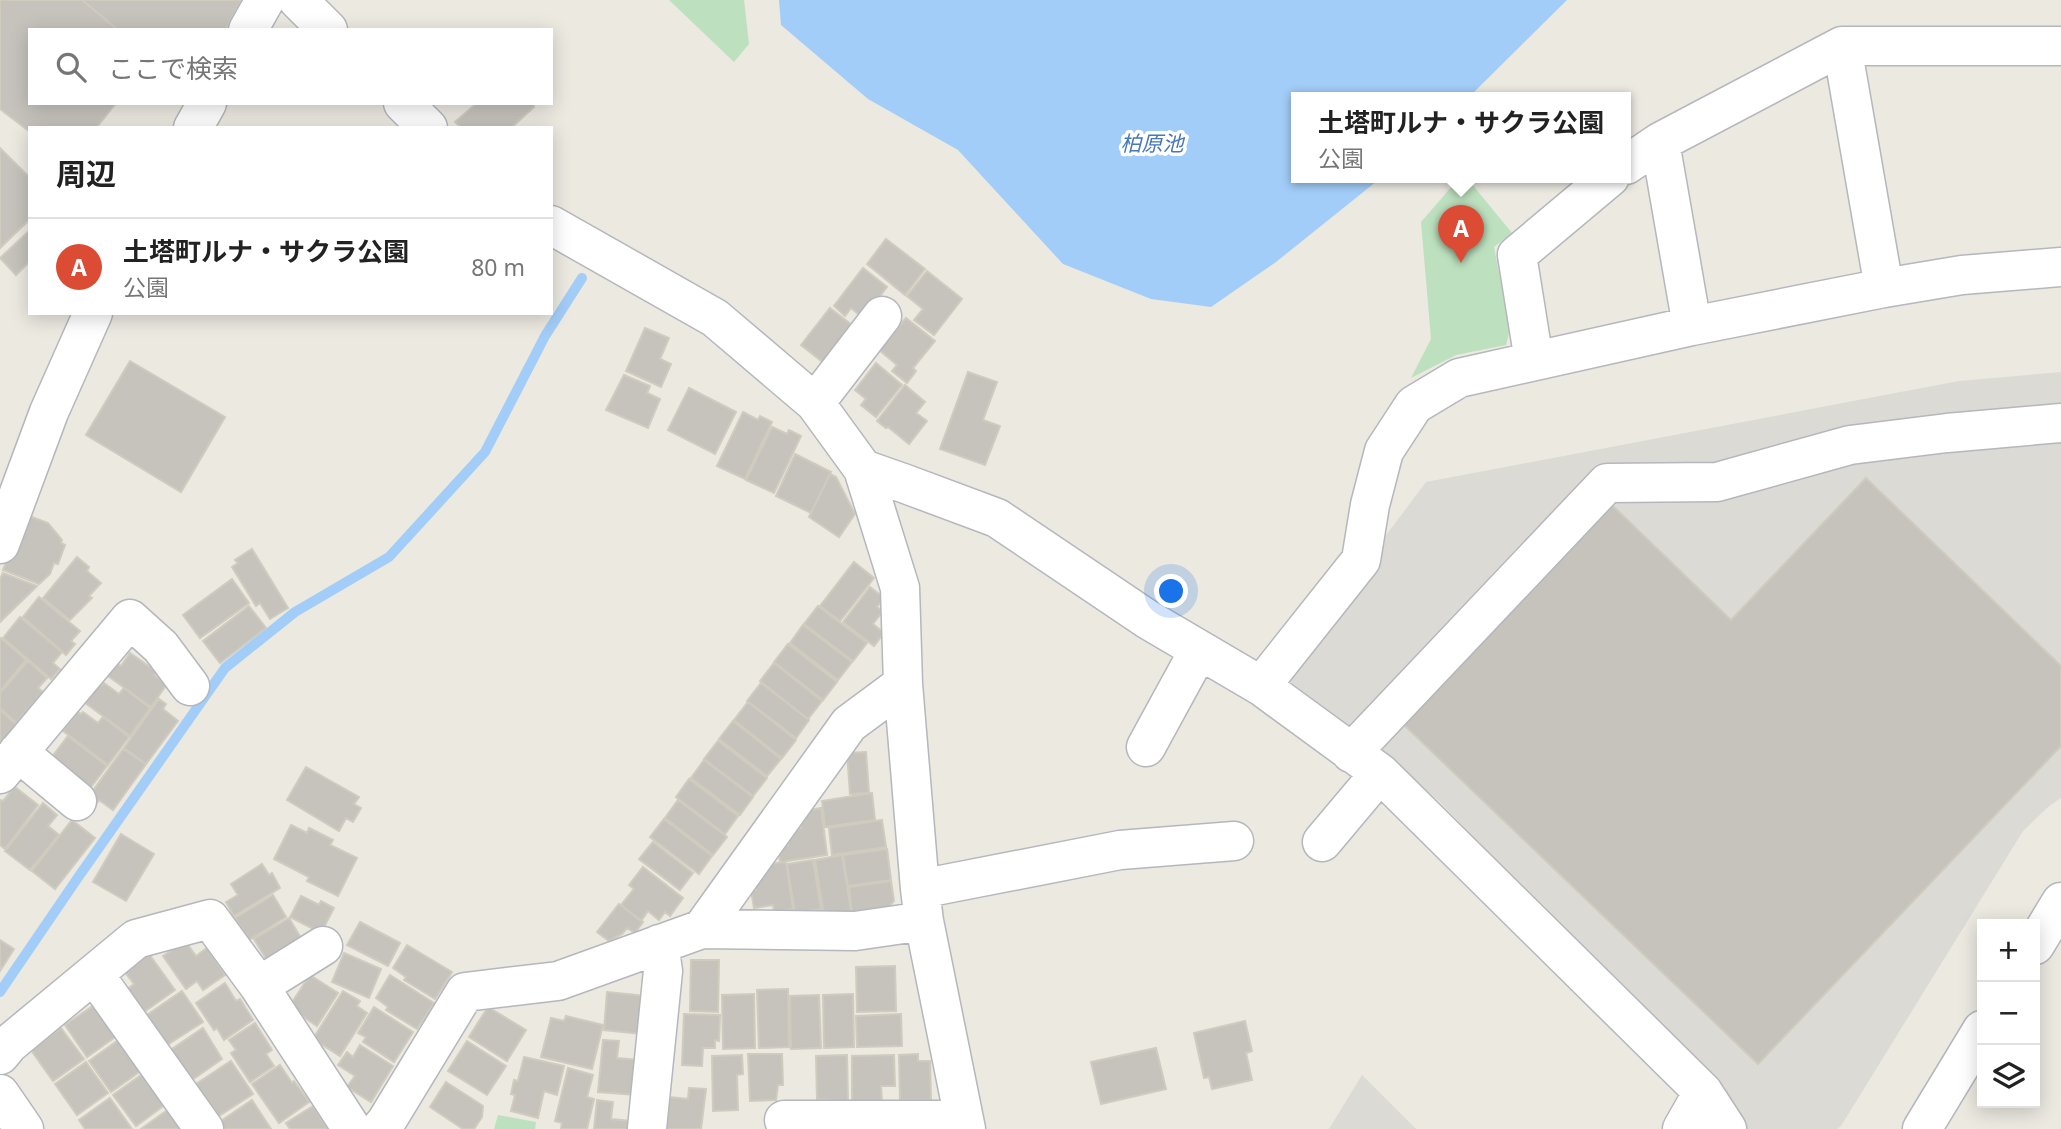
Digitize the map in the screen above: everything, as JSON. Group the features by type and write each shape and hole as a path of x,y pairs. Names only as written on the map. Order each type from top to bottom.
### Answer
{"street":[{"path":"249,28 265,0"},
{"path":"298,0 326,28"},
{"path":"1842,46 1884,288"},
{"path":"1631,162 1660,142 1842,46 2061,46"},
{"path":"194,126 206,105"},
{"path":"405,105 426,126"},
{"path":"1660,142 1692,326"},
{"path":"1534,361 1517,255 1603,183"},
{"path":"553,226 715,318 815,403 863,469 900,589 903,684 922,905 965,1124 784,1120"},
{"path":"1261,686 1361,560 1370,505 1384,451 1414,405 1459,379 1692,326 1884,288 1962,275 2061,267"},
{"path":"0,544 49,412 92,315"},
{"path":"815,403 882,316"},
{"path":"1322,842 1366,763 1607,483 1717,482 1850,445 2061,423"},
{"path":"863,469 997,518 1147,619 1261,686 1366,763 1703,1092 1727,1129"},
{"path":"77,801 9,763 130,619 161,647 190,686"},
{"path":"1146,747 1199,650"},
{"path":"702,929 849,724 903,684"},
{"path":"380,1129 466,992 558,981 702,929 855,931 922,905 1120,850 1234,841"},
{"path":"2040,937 2061,902"},
{"path":"0,1055 9,1044 136,939 210,919 258,986 352,1129"},
{"path":"647,1128 663,971 659,944"},
{"path":"258,986 323,946"},
{"path":"94,974 204,1129"},
{"path":"1922,1129 1977,1038"},
{"path":"1682,1129 1703,1092"},
{"path":"0,1094 24,1129"}],"shaded area":[{"path":"2061,372 2061,798 2023,831 1837,1129 1742,1129 1571,939 1440,802 1359,732 1281,675 1426,482 1959,381"},
{"path":"1362,1075 1416,1129 1329,1129"}],"green space":[{"path":"669,0 744,0 749,44 734,62"},
{"path":"1455,183 1471,183 1512,233 1494,247 1510,329 1506,345 1456,355 1411,378 1431,339 1421,222"},
{"path":"498,1115 536,1122 535,1129 494,1129"}],"water":[{"name":"柏原池","path":"779,0 1567,0 1474,92 1291,92 1291,183 1375,183 1276,262 1211,307 1151,299 1063,264 958,150 868,99 781,25"}],"building":[{"path":"0,0 82,0 116,28 28,28 28,105 114,105 98,126 28,126 28,130 0,109"},
{"path":"82,0 242,0 226,28 116,28"},
{"path":"475,105 534,107 513,126 460,126 455,122"},
{"path":"0,148 28,176 28,221 0,248"},
{"path":"28,232 28,263 16,275 0,258"},
{"path":"886,239 925,269 905,295 867,264"},
{"path":"863,268 887,287 863,318 851,308 845,316 834,306"},
{"path":"927,271 962,299 934,335 914,320 923,309 907,296"},
{"path":"830,308 857,329 829,367 801,345"},
{"path":"906,318 935,341 913,368 916,371 907,383 892,371 897,365 879,350"},
{"path":"645,328 669,338 660,359 671,364 661,387 626,371"},
{"path":"130,361 225,417 181,492 86,435"},
{"path":"876,363 902,385 876,417 861,405 866,399 855,390"},
{"path":"968,372 997,382 983,420 1000,426 985,465 940,449"},
{"path":"624,375 650,386 647,393 660,399 648,428 606,410"},
{"path":"905,385 925,402 916,413 927,421 909,444 877,421"},
{"path":"689,388 736,412 715,454 668,430"},
{"path":"743,412 758,420 760,416 772,422 745,479 717,466"},
{"path":"772,427 787,434 789,430 801,436 774,493 746,480"},
{"path":"795,454 831,472 811,513 776,496"},
{"path":"830,474 836,477 855,514 839,537 809,517"},
{"path":"1866,478 2061,666 2061,746 1758,1064 1403,724 1611,504 1731,620"},
{"path":"24,514 48,523 65,545 58,564 54,563 50,574 39,584 3,570"},
{"path":"252,549 288,608 270,619 260,603 256,606 232,567 238,563 235,560"},
{"path":"77,557 89,567 87,571 101,583 89,596 92,598 70,620 43,598"},
{"path":"854,562 874,578 840,621 820,606"},
{"path":"3,573 37,586 0,622 0,579"},
{"path":"232,579 249,603 200,638 183,615"},
{"path":"870,587 884,598 877,607 883,611 873,624 884,633 874,646 843,622"},
{"path":"39,597 80,631 71,641 75,644 66,655 23,617"},
{"path":"249,606 266,628 220,663 203,641"},
{"path":"818,606 867,643 853,661 804,624"},
{"path":"20,617 62,652 53,663 60,669 51,679 3,638"},
{"path":"803,625 852,662 838,680 790,643"},
{"path":"1,638 26,660 0,691 0,640"},
{"path":"788,644 837,682 823,700 774,662"},
{"path":"130,653 157,672 154,675 167,684 151,707 108,676 117,664 121,666"},
{"path":"28,661 47,678 38,688 43,692 16,723 0,708 0,693"},
{"path":"774,663 822,701 808,719 760,681"},
{"path":"98,683 104,683 119,694 124,688 150,708 130,736 84,702"},
{"path":"761,683 809,720 796,738 747,701"},
{"path":"159,699 166,704 163,709 178,721 146,764 124,748"},
{"path":"748,702 796,740 782,758 734,720"},
{"path":"0,710 17,725 0,745"},
{"path":"77,712 83,712 98,723 103,717 129,737 108,765 63,731"},
{"path":"733,721 781,759 767,776 719,739"},
{"path":"68,736 107,766 88,791 51,758"},
{"path":"718,741 767,778 753,796 704,759"},
{"path":"123,749 146,764 113,810 89,796"},
{"path":"866,752 869,793 850,794 847,753"},
{"path":"704,760 753,797 740,815 691,778"},
{"path":"306,767 359,797 354,804 361,808 353,822 346,818 339,831 287,800"},
{"path":"689,779 738,816 725,834 676,797"},
{"path":"15,787 38,805 5,849 0,845 0,800 3,801"},
{"path":"872,793 875,820 825,827 822,801"},
{"path":"678,800 727,837 713,855 665,818"},
{"path":"43,803 57,815 48,826 59,835 30,870 5,851"},
{"path":"821,808 827,855 780,862 778,846 788,845 787,836 793,829 801,828 800,821 805,820 804,811"},
{"path":"664,819 712,856 699,874 650,837"},
{"path":"72,820 95,838 55,889 32,871"},
{"path":"882,820 886,847 832,855 829,828"},
{"path":"291,825 307,833 309,828 333,840 330,845 357,858 338,896 307,881 309,877 274,859"},
{"path":"121,834 154,854 126,901 93,882"},
{"path":"653,842 693,873 680,890 639,859"},
{"path":"887,849 891,880 848,886 843,855"},
{"path":"842,855 851,911 824,915 815,860"},
{"path":"813,860 821,909 795,913 787,864"},
{"path":"786,862 793,909 774,912 773,905 754,908 751,890 756,890 753,873 766,864"},
{"path":"262,864 269,875 272,873 280,888 234,916 226,902 238,895 231,884"},
{"path":"643,867 683,898 670,916 665,912 659,920 648,911 641,921 621,905 634,889 629,885"},
{"path":"891,881 894,901 888,908 852,913 849,887"},
{"path":"273,895 286,917 249,940 235,918"},
{"path":"301,896 319,905 321,901 334,908 321,933 290,917"},
{"path":"619,904 643,922 635,933 627,928 609,941 597,932"},
{"path":"289,918 304,943 268,962 254,939"},
{"path":"360,922 400,943 388,966 347,945"},
{"path":"0,940 14,949 0,971"},
{"path":"185,941 196,956 207,948 225,975 203,990 197,981 186,989 163,956"},
{"path":"407,945 452,972 435,999 404,980 406,977 393,968"},
{"path":"344,953 381,969 369,998 332,982"},
{"path":"149,954 175,990 141,1014 125,991 134,984 124,971"},
{"path":"691,960 719,960 718,1012 690,1011"},
{"path":"895,966 896,1011 857,1012 856,967"},
{"path":"310,975 338,993 317,1026 289,1007"},
{"path":"390,975 434,1003 417,1029 386,1010 388,1007 376,998"},
{"path":"225,983 236,1001 240,999 253,1020 224,1040 196,1003"},
{"path":"788,989 789,1047 759,1048 757,990"},
{"path":"182,991 203,1022 164,1047 144,1017"},
{"path":"343,991 360,1001 357,1006 367,1013 340,1056 313,1039"},
{"path":"607,992 645,996 641,1034 604,1030"},
{"path":"754,994 755,1048 723,1049 722,995"},
{"path":"853,994 854,1047 824,1048 823,995"},
{"path":"819,995 821,1048 791,1049 790,996"},
{"path":"96,1004 118,1035 87,1057 65,1025"},
{"path":"374,1007 413,1032 394,1062 363,1042 366,1037 358,1033"},
{"path":"488,1007 526,1030 507,1061 469,1037"},
{"path":"684,1014 720,1015 719,1041 715,1040 715,1048 703,1048 702,1066 682,1065"},
{"path":"901,1014 902,1046 857,1047 856,1016"},
{"path":"566,1016 603,1025 592,1069 541,1057 551,1018 564,1021"},
{"path":"1245,1021 1252,1051 1246,1053 1252,1080 1212,1089 1209,1077 1204,1078 1194,1033"},
{"path":"255,1023 272,1050 266,1054 274,1066 250,1082 231,1053 236,1050 229,1040"},
{"path":"61,1028 84,1059 53,1081 31,1050"},
{"path":"203,1028 222,1059 189,1082 169,1051"},
{"path":"120,1039 142,1070 111,1092 89,1061"},
{"path":"603,1040 619,1041 617,1058 639,1060 636,1095 598,1092"},
{"path":"467,1041 506,1066 487,1095 448,1071"},
{"path":"360,1045 393,1066 371,1102 347,1087 355,1076 338,1065 347,1052 353,1057"},
{"path":"1156,1048 1166,1089 1101,1104 1091,1062"},
{"path":"748,1054 782,1054 783,1085 778,1085 776,1100 750,1101"},
{"path":"918,1054 918,1061 930,1061 931,1100 900,1100 899,1055"},
{"path":"742,1055 743,1074 737,1075 738,1110 713,1111 712,1056"},
{"path":"847,1055 848,1102 817,1099 816,1056"},
{"path":"894,1055 895,1086 881,1086 882,1101 852,1101 852,1056"},
{"path":"524,1057 564,1066 557,1095 544,1091 538,1118 511,1111 515,1095 511,1094 514,1080 518,1081"},
{"path":"231,1061 253,1094 214,1119 193,1086"},
{"path":"86,1062 108,1093 77,1115 55,1084"},
{"path":"280,1065 309,1102 279,1123 252,1084"},
{"path":"568,1068 593,1075 587,1097 594,1099 587,1129 561,1129 562,1123 555,1121"},
{"path":"144,1073 166,1104 136,1126 113,1095"},
{"path":"446,1082 483,1106 482,1117 474,1129 463,1129 430,1107"},
{"path":"689,1088 706,1089 701,1129 666,1129 670,1097 688,1099"},
{"path":"110,1098 132,1129 85,1129 79,1120"},
{"path":"252,1100 271,1129 222,1129 218,1123"},
{"path":"597,1100 613,1102 611,1119 631,1121 631,1129 594,1129"},
{"path":"313,1106 328,1129 290,1129 286,1123"},
{"path":"169,1109 184,1129 141,1129"}],"waterway":[{"path":"0,992 225,668 295,612 389,557 485,452 545,336 582,278"}],"place":[{"name":"土塔町ルナ・サクラ公園","path":"1461,263"}]}
